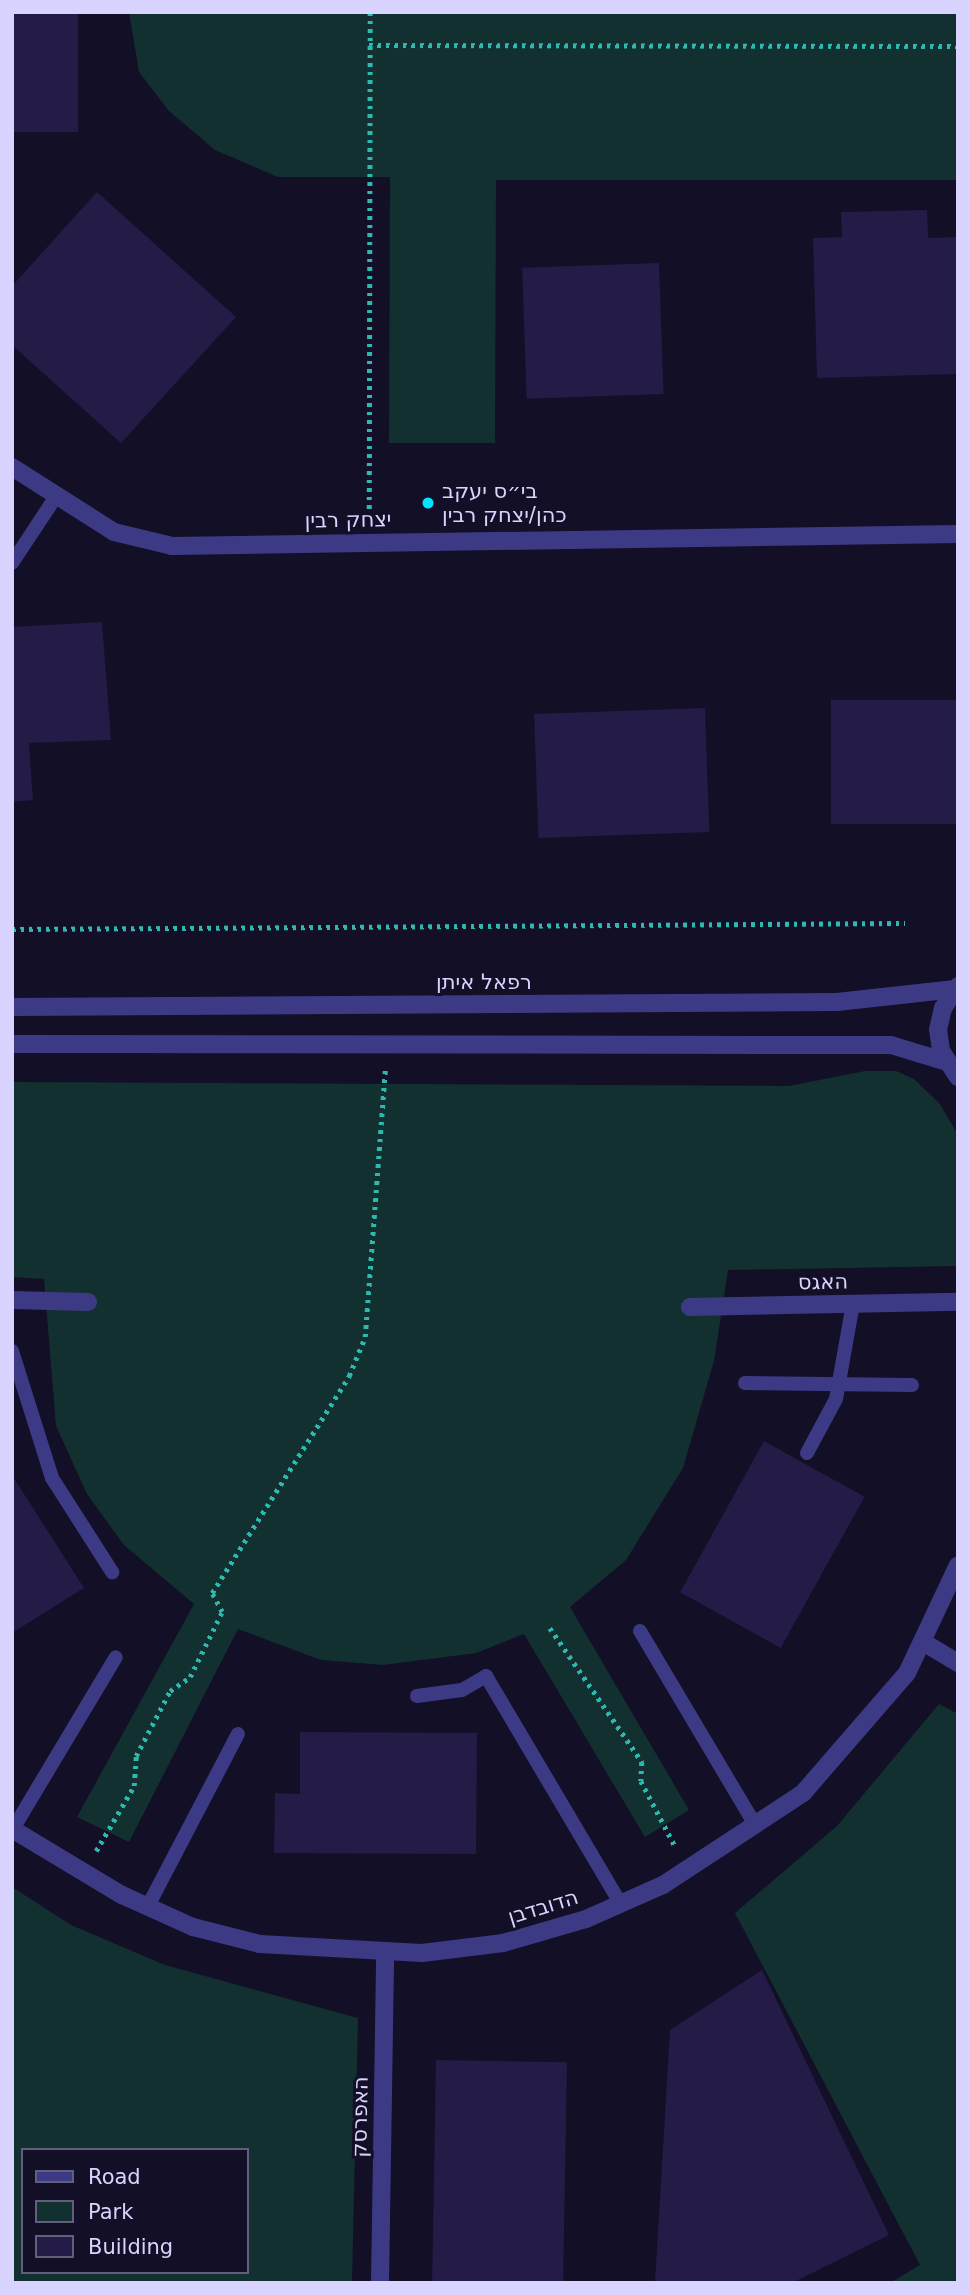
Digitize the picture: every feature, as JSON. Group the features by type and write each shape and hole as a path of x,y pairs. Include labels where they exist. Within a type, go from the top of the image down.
{"street":[{"name":"יצחק רבין","path":"12,467 55,498 114,532 172,546 958,534"},
{"name":"רפאל איתן","path":"12,1007 836,1002 956,988"},
{"path":"952,1070 938,1029 956,988"},
{"path":"12,1044 891,1045 952,1070"},
{"path":"12,1300 88,1302"},
{"name":"האגס","path":"690,1307 958,1302"},
{"name":"הדובדבן","path":"13,1829 83,1874 148,1906 194,1927 260,1944 385,1953 503,1943 620,1903 688,1870 803,1793 856,1739 923,1642 958,1565"},
{"path":"923,1642 958,1663"},
{"name":"האפרסק","path":"380,2283 385,1953"}],"lane":[{"path":"12,563 55,498"},
{"path":"807,1453 839,1385 853,1304"},
{"path":"12,1351 16,1387 52,1478 112,1572"},
{"path":"746,1383 912,1385"},
{"path":"640,1631 756,1826"},
{"path":"13,1829 116,1657"},
{"path":"417,1696 462,1689 486,1676 620,1903"},
{"path":"148,1906 238,1734"}],"path":[{"path":"369,542 370,12"},
{"path":"369,45 958,46"},
{"path":"12,929 905,923"},
{"path":"83,1874 134,1786 136,1756 170,1691 190,1677 222,1612 212,1593 349,1376 365,1336 386,1045"},
{"path":"550,1628 642,1762 641,1781 688,1870"}],"green space":[{"path":"129,12 958,12 958,180 496,180 495,443 389,443 390,177 278,177 215,150 169,111 139,72"},
{"path":"865,1071 896,1071 914,1079 940,1104 958,1135 958,1266 728,1270 714,1361 683,1468 626,1560 570,1607 689,1810 645,1837 524,1634 476,1653 383,1665 321,1660 238,1629 129,1842 77,1817 194,1604 124,1545 87,1494 56,1426 44,1279 12,1277 12,1082 789,1086"},
{"path":"939,1704 958,1714 958,2283 890,2283 920,2265 735,1913 837,1826"},
{"path":"12,1887 71,1925 165,1965 358,2018 352,2283 12,2283"}],"building":[{"path":"12,12 78,12 78,132 12,132"},
{"path":"97,192 236,317 121,443 12,345 12,286"},
{"path":"927,210 928,238 958,237 958,374 817,378 813,238 842,237 841,212"},
{"path":"659,263 664,394 527,399 522,268"},
{"path":"102,622 111,740 29,743 33,800 12,802 12,627"},
{"path":"831,700 958,700 958,824 831,824"},
{"path":"705,708 709,832 538,838 534,714"},
{"path":"764,1441 865,1497 781,1648 680,1592"},
{"path":"12,1475 84,1588 12,1633"},
{"path":"300,1732 477,1733 476,1854 274,1853 275,1793 300,1794"},
{"path":"762,1970 889,2235 792,2283 655,2283 670,2030"},
{"path":"436,2060 567,2062 563,2283 432,2283"}],"place":[{"name":"בי״ס יעקב כהן/יצחק רבין","path":"428,503"}]}
